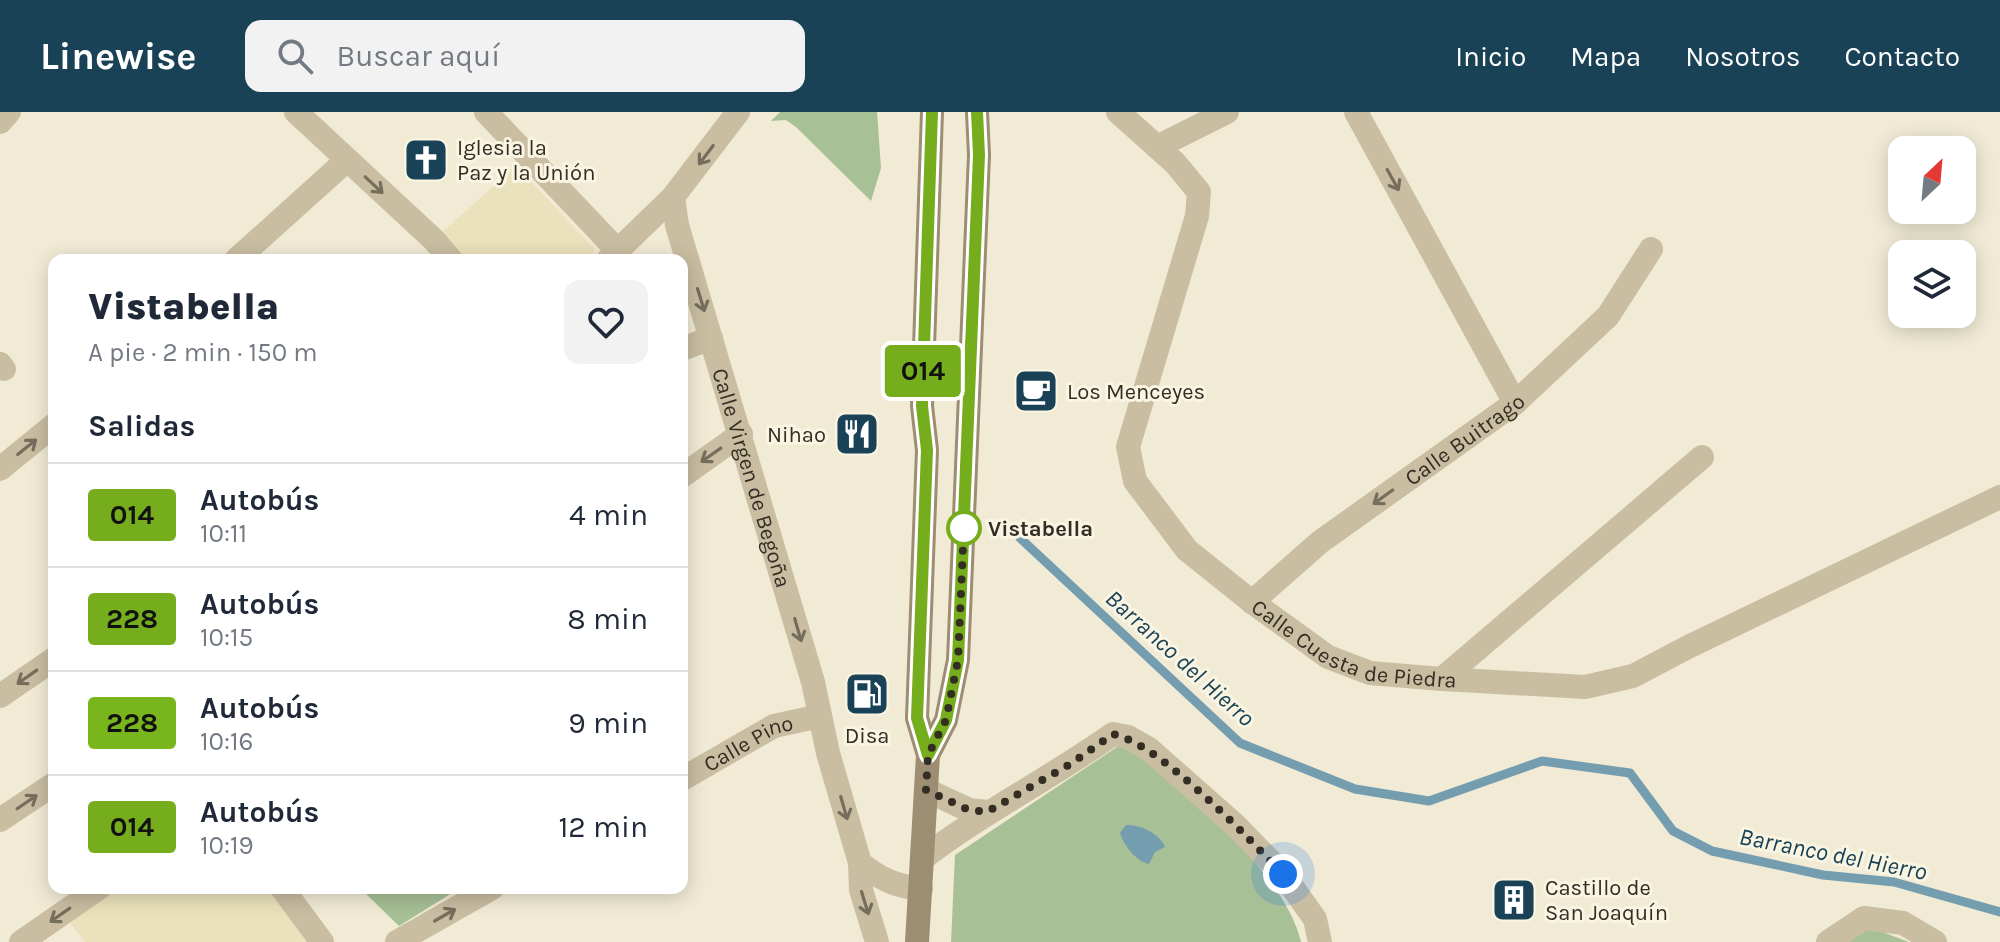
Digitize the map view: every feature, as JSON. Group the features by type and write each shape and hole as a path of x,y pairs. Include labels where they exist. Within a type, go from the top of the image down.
{"main road":[{"path":"917,942 928,755 917,718 927,450 922,406 932,112"},
{"path":"928,755 946,720 958,660 979,155 977,112"}],"street":[{"path":"0,122 9,112"},
{"path":"296,112 446,254"},
{"path":"486,112 611,254"},
{"path":"615,254 673,197 738,112"},
{"name":"Calle Cuesta de Piedra","path":"1118,112 1175,163 1199,192 1197,216 1128,447 1135,481 1187,550 1328,657 1370,673 1442,679 1585,687 1633,676 2000,497"},
{"path":"1157,147 1227,112"},
{"path":"1356,112 1515,403"},
{"path":"243,254 347,160"},
{"name":"Calle Virgen de Begoña","path":"673,197 686,254"},
{"name":"Calle Buitrago","path":"1252,602 1320,542 1515,403 1608,316 1651,249"},
{"name":"Calle Virgen de Begoña","path":"688,262 813,682 828,753 860,863 861,890 877,942"},
{"path":"688,347 711,338"},
{"path":"0,469 48,431"},
{"path":"688,472 741,434"},
{"path":"1442,679 1702,457"},
{"path":"0,696 48,663"},
{"name":"Calle Pino","path":"688,776 774,726 820,716"},
{"path":"922,859 987,812 1072,763 1113,734 1128,737 1149,749 1234,824 1283,874 1315,919 1320,942"},
{"path":"0,820 48,788"},
{"path":"926,790 969,810 987,812"},
{"path":"860,863 897,886 921,889"},
{"path":"21,942 90,894"},
{"path":"286,894 322,942"},
{"path":"408,940 482,894"},
{"path":"1828,942 1864,918 1903,923 1935,942"}],"green space":[{"path":"780,112 877,112 881,168 871,201 796,127 786,120 771,121"},
{"path":"1126,741 1201,807 1253,860 1291,914 1301,942 951,942 955,855"},
{"path":"366,894 450,894 399,926"},
{"path":"1859,930 1877,930 1909,942 1841,942"}],"shaded area":[{"path":"516,166 595,249 592,254 460,254 441,233"},
{"path":"90,894 286,894 322,942 85,942 62,913"}],"water":[{"path":"1126,825 1149,831 1165,847 1155,852 1149,864 1135,856 1124,843 1120,833"}],"waterway":[{"name":"Barranco del Hierro","path":"1020,538 1240,743 1355,789 1429,801 1542,761 1630,773 1673,831 1712,851 1823,875 1894,882 2000,912"}],"bus line":[{"name":"014","path":"932,112 922,406 927,450 917,718 928,755 946,720 958,660 979,155 977,112"}],"place":[{"name":"Iglesia la Paz y la Unión","path":"426,160"},
{"name":"Los Menceyes","path":"1036,391"},
{"name":"Nihao","path":"857,434"},
{"name":"Vistabella","path":"964,528"},
{"name":"Disa","path":"867,694"},
{"name":"Castillo de San Joaquín","path":"1514,900"}],"route":[{"path":"964,528 964,525 958,660 946,720 928,755 926,790 954,805 987,812 1072,763 1113,734 1128,737 1149,749 1213,805 1283,874"}]}
